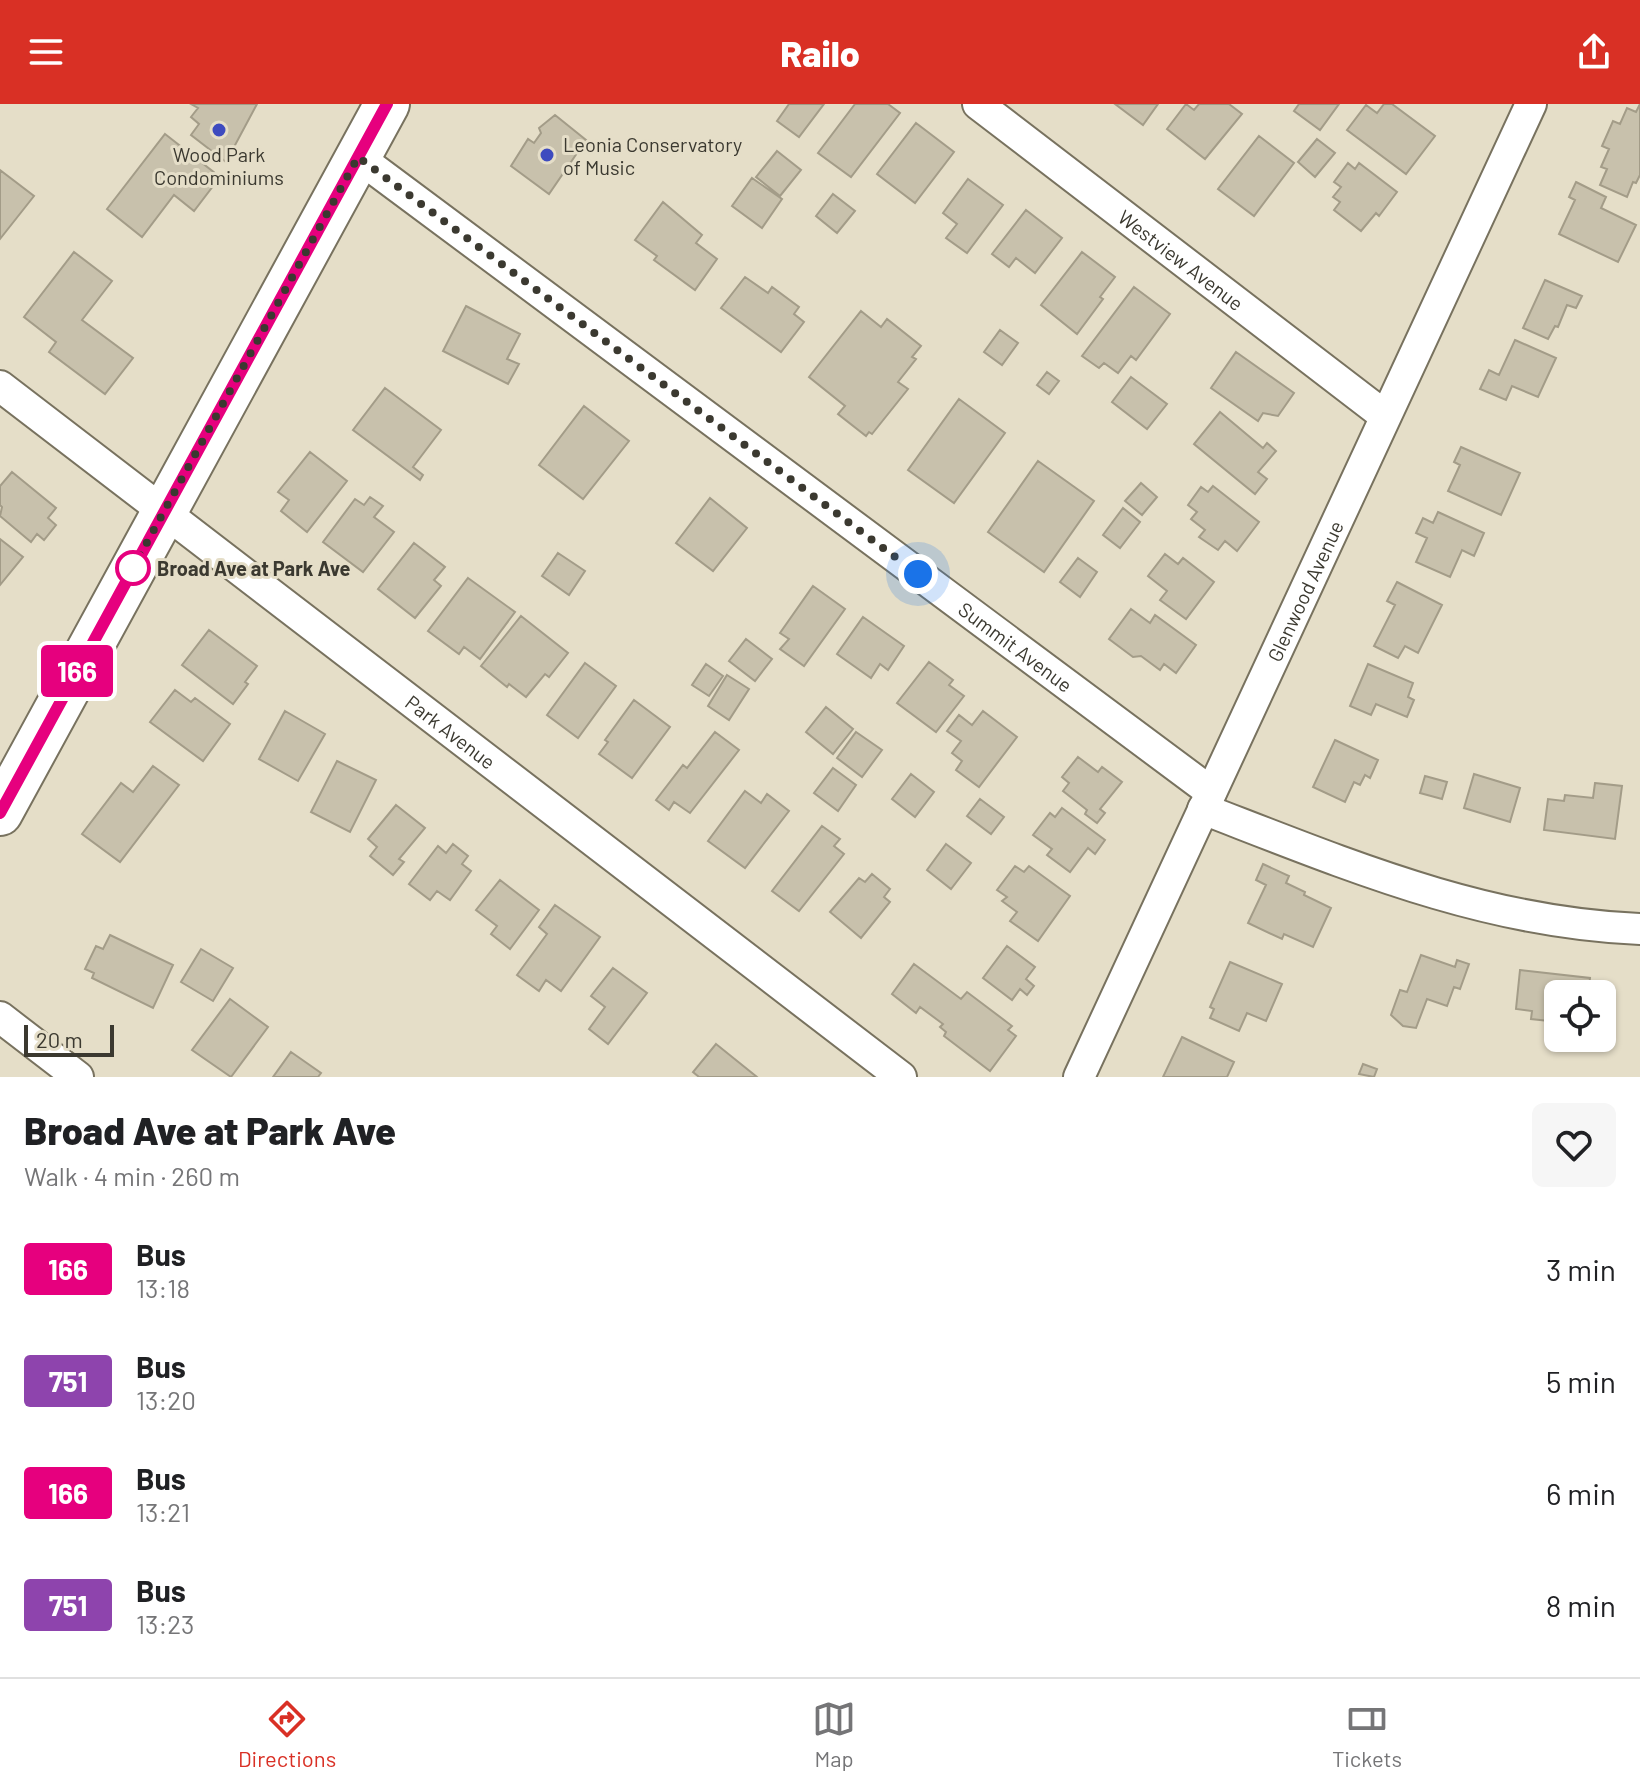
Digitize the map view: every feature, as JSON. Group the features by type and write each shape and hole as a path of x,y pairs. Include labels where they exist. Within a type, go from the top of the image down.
{"main road":[{"path":"0,813 387,104"}],"street":[{"name":"Westview Avenue","path":"978,104 1385,416"},
{"name":"Glenwood Avenue","path":"1079,1077 1531,104"},
{"name":"Summit Avenue","path":"358,157 1207,801 1392,881 1456,900 1538,918 1640,929"},
{"name":"Park Avenue","path":"0,386 901,1077"},
{"path":"0,1017 78,1077"}],"building":[{"name":"Wood Park Condominiums","path":"191,104 257,104 226,162 191,135 199,124 191,117 198,108"},
{"path":"789,104 824,104 799,137 777,121"},
{"path":"855,104 888,104 900,113 851,177 818,153"},
{"path":"1115,104 1158,104 1143,125"},
{"path":"1186,104 1194,110 1199,104 1229,104 1242,114 1205,159 1167,129"},
{"path":"1299,104 1339,104 1320,130 1294,111"},
{"path":"1384,104 1392,104 1435,136 1406,174 1347,130 1366,105 1377,113"},
{"path":"1640,104 1640,175 1636,183 1633,182 1627,197 1600,185 1607,169 1601,167 1609,149 1602,146 1613,121 1620,124 1627,108 1636,112"},
{"name":"Leonia Conservatory of Music","path":"555,115 586,140 549,194 511,166 528,139 534,143 541,133 539,128"},
{"path":"916,123 954,152 915,203 877,174"},
{"path":"165,134 220,177 194,211 174,195 142,237 107,209"},
{"path":"1259,136 1294,163 1254,216 1218,189"},
{"path":"1317,139 1335,153 1315,177 1298,162"},
{"path":"777,151 801,170 780,196 756,177"},
{"path":"1348,163 1355,169 1359,163 1397,192 1379,216 1376,213 1361,231 1334,210 1340,202 1333,197 1341,187 1334,182"},
{"path":"0,170 34,196 0,239"},
{"path":"752,178 782,199 762,228 732,206"},
{"path":"968,179 1003,205 967,253 946,238 957,224 943,213"},
{"path":"1576,182 1606,197 1601,208 1636,225 1618,262 1559,234 1575,200 1569,197"},
{"path":"833,194 855,211 837,233 816,216"},
{"path":"663,202 702,235 696,243 717,259 695,290 654,260 657,256 635,240"},
{"path":"1026,210 1062,238 1035,273 1016,258 1009,267 992,254"},
{"path":"74,252 112,281 82,320 133,358 105,394 49,352 56,342 24,317"},
{"path":"1082,252 1115,277 1077,334 1041,305"},
{"path":"745,277 768,293 772,287 799,307 794,314 804,322 781,352 721,308"},
{"path":"1545,280 1582,296 1576,308 1567,305 1558,327 1555,326 1548,339 1523,328"},
{"path":"1134,287 1170,314 1136,360 1131,356 1118,373 1104,363 1099,368 1082,356"},
{"path":"466,306 520,334 507,359 519,364 508,384 443,351"},
{"path":"861,311 881,327 887,319 921,346 912,357 916,359 898,382 908,389 872,434 869,432 866,436 838,414 845,406 809,377"},
{"path":"1000,330 1018,343 1002,365 984,352"},
{"path":"1515,340 1556,358 1538,397 1512,386 1506,400 1480,389 1489,370 1499,375"},
{"path":"1236,352 1294,393 1278,416 1263,413 1258,421 1211,388"},
{"path":"1047,372 1059,381 1049,394 1037,385"},
{"path":"1131,377 1167,404 1147,429 1112,402"},
{"path":"385,388 441,430 413,467 423,475 420,480 353,430"},
{"path":"959,399 1005,433 954,503 908,470"},
{"path":"584,406 629,441 583,499 539,465"},
{"path":"1220,412 1263,448 1267,443 1276,451 1258,472 1267,479 1255,494 1194,444"},
{"path":"1461,447 1520,473 1501,515 1448,491 1460,465 1454,462"},
{"path":"310,452 347,481 307,532 281,511 289,500 278,492"},
{"path":"1038,461 1094,501 1044,572 988,532"},
{"path":"12,472 56,508 48,518 56,525 44,540 37,534 31,542 0,516 0,486"},
{"path":"1141,483 1157,497 1142,515 1125,501"},
{"path":"1213,486 1259,522 1237,551 1225,541 1218,550 1199,537 1205,530 1191,519 1197,512 1188,505 1201,487 1208,492"},
{"path":"370,497 383,506 374,517 394,532 363,572 323,542 355,499 364,505"},
{"path":"710,498 747,528 713,571 676,543"},
{"path":"1123,508 1140,522 1120,548 1103,535"},
{"path":"1438,512 1484,533 1474,556 1462,550 1450,577 1416,562 1427,538 1416,533 1423,518 1433,523"},
{"path":"0,539 23,557 0,585"},
{"path":"414,543 445,567 434,580 441,586 415,618 378,589"},
{"path":"558,553 585,571 569,595 542,576"},
{"path":"1165,554 1178,564 1183,558 1214,582 1186,619 1160,600 1167,591 1148,576"},
{"path":"1078,558 1097,572 1080,597 1060,582"},
{"path":"468,578 515,612 480,659 464,647 459,654 428,631"},
{"path":"1397,582 1442,605 1418,653 1405,646 1398,658 1374,646 1395,605 1387,601"},
{"path":"813,586 845,609 804,666 780,649 789,639 780,633"},
{"path":"1131,609 1150,623 1155,615 1196,645 1176,673 1164,664 1160,670 1141,656 1133,657 1109,639"},
{"path":"521,616 568,653 549,677 545,674 526,697 509,684 507,687 481,666"},
{"path":"863,617 904,646 888,670 880,664 871,678 837,654"},
{"path":"209,630 257,666 233,704 182,665"},
{"path":"746,639 772,659 755,681 729,661"},
{"path":"929,662 953,680 949,685 964,696 936,732 897,703"},
{"path":"585,663 616,686 578,738 547,715"},
{"path":"706,664 723,676 709,696 692,685"},
{"path":"1368,664 1413,683 1408,697 1414,700 1407,717 1376,704 1371,715 1350,706"},
{"path":"727,675 749,689 729,720 708,706"},
{"path":"175,690 191,702 195,698 230,724 203,761 150,722"},
{"path":"634,700 670,727 632,778 599,754 608,742 605,740"},
{"path":"826,707 853,729 833,754 806,732"},
{"path":"285,711 325,734 298,781 259,759"},
{"path":"983,711 1017,737 979,787 956,770 962,761 952,753 961,741 947,731 959,715 972,725"},
{"path":"715,732 739,750 690,813 674,802 669,810 656,800 683,765 687,768"},
{"path":"856,732 882,750 862,777 837,758"},
{"path":"1335,740 1378,760 1370,778 1365,775 1360,785 1354,782 1345,802 1313,787"},
{"path":"1078,757 1098,772 1102,767 1122,782 1100,809 1105,813 1097,823 1085,814 1087,810 1063,791 1069,783 1062,777"},
{"path":"337,761 376,780 350,832 311,812"},
{"path":"153,766 179,785 120,862 82,834 121,783 133,792"},
{"path":"833,768 856,785 838,811 814,793"},
{"path":"911,774 934,792 915,817 892,799"},
{"path":"1474,774 1520,788 1510,822 1464,808"},
{"path":"1425,776 1447,782 1442,799 1420,793"},
{"path":"1595,783 1622,786 1615,839 1544,830 1548,799 1564,801 1565,795 1593,798"},
{"path":"745,791 761,803 767,794 789,811 745,868 708,841"},
{"path":"980,799 1004,817 991,834 967,816"},
{"path":"396,805 425,828 399,859 404,862 393,875 370,856 377,847 368,839"},
{"path":"1062,808 1105,840 1095,854 1088,848 1070,872 1047,855 1052,849 1033,835 1050,813 1055,817"},
{"path":"822,826 840,839 834,846 844,854 799,911 772,891"},
{"path":"453,844 468,856 462,864 471,871 450,900 437,891 430,900 409,884 438,846 446,853"},
{"path":"946,844 971,863 951,889 927,870"},
{"path":"1263,864 1289,876 1286,883 1331,908 1313,947 1284,934 1282,939 1248,923 1266,885 1256,880"},
{"path":"1015,866 1024,872 1029,866 1070,896 1038,941 1010,921 1017,912 1002,901 1007,897 997,890"},
{"path":"872,874 890,889 884,897 890,902 861,938 830,912 859,878 865,882"},
{"path":"500,880 539,910 510,949 491,934 497,926 476,910"},
{"path":"555,905 600,937 561,991 546,980 539,991 517,975 547,934 539,927"},
{"path":"110,935 173,965 153,1008 92,978 94,973 85,969 96,946 103,949"},
{"path":"1007,946 1035,967 1026,979 1034,986 1027,995 1020,989 1012,1000 983,978"},
{"path":"201,949 233,968 213,1001 181,982"},
{"path":"1421,955 1455,967 1457,960 1469,964 1460,989 1454,987 1447,1006 1427,999 1416,1028 1403,1026 1391,1015 1400,990 1407,992"},
{"path":"1230,962 1282,984 1266,1021 1247,1013 1239,1031 1210,1018 1214,1009 1210,1007"},
{"path":"914,964 961,999 967,992 1012,1026 1008,1030 1016,1036 990,1071 944,1036 946,1032 940,1027 943,1024 920,1007 916,1013 892,994"},
{"path":"613,968 647,993 608,1044 589,1029 605,1007 591,996"},
{"path":"1520,970 1590,978 1544,980 1544,1020 1531,1019 1532,1011 1516,1009"},
{"path":"230,999 268,1027 231,1077 192,1050"},
{"path":"1182,1037 1234,1062 1227,1077 1163,1077"},
{"path":"716,1044 757,1077 699,1077 693,1072"},
{"path":"291,1052 321,1073 318,1077 273,1077"},
{"path":"1363,1064 1377,1069 1374,1077 1359,1074"}],"bus line":[{"name":"166","path":"0,813 387,104"}],"place":[{"name":"Wood Park Condominiums","path":"219,130"},
{"name":"Leonia Conservatory of Music","path":"547,155"},
{"name":"Broad Ave at Park Ave","path":"133,568"}],"route":[{"path":"133,568 358,157 918,574"}]}
